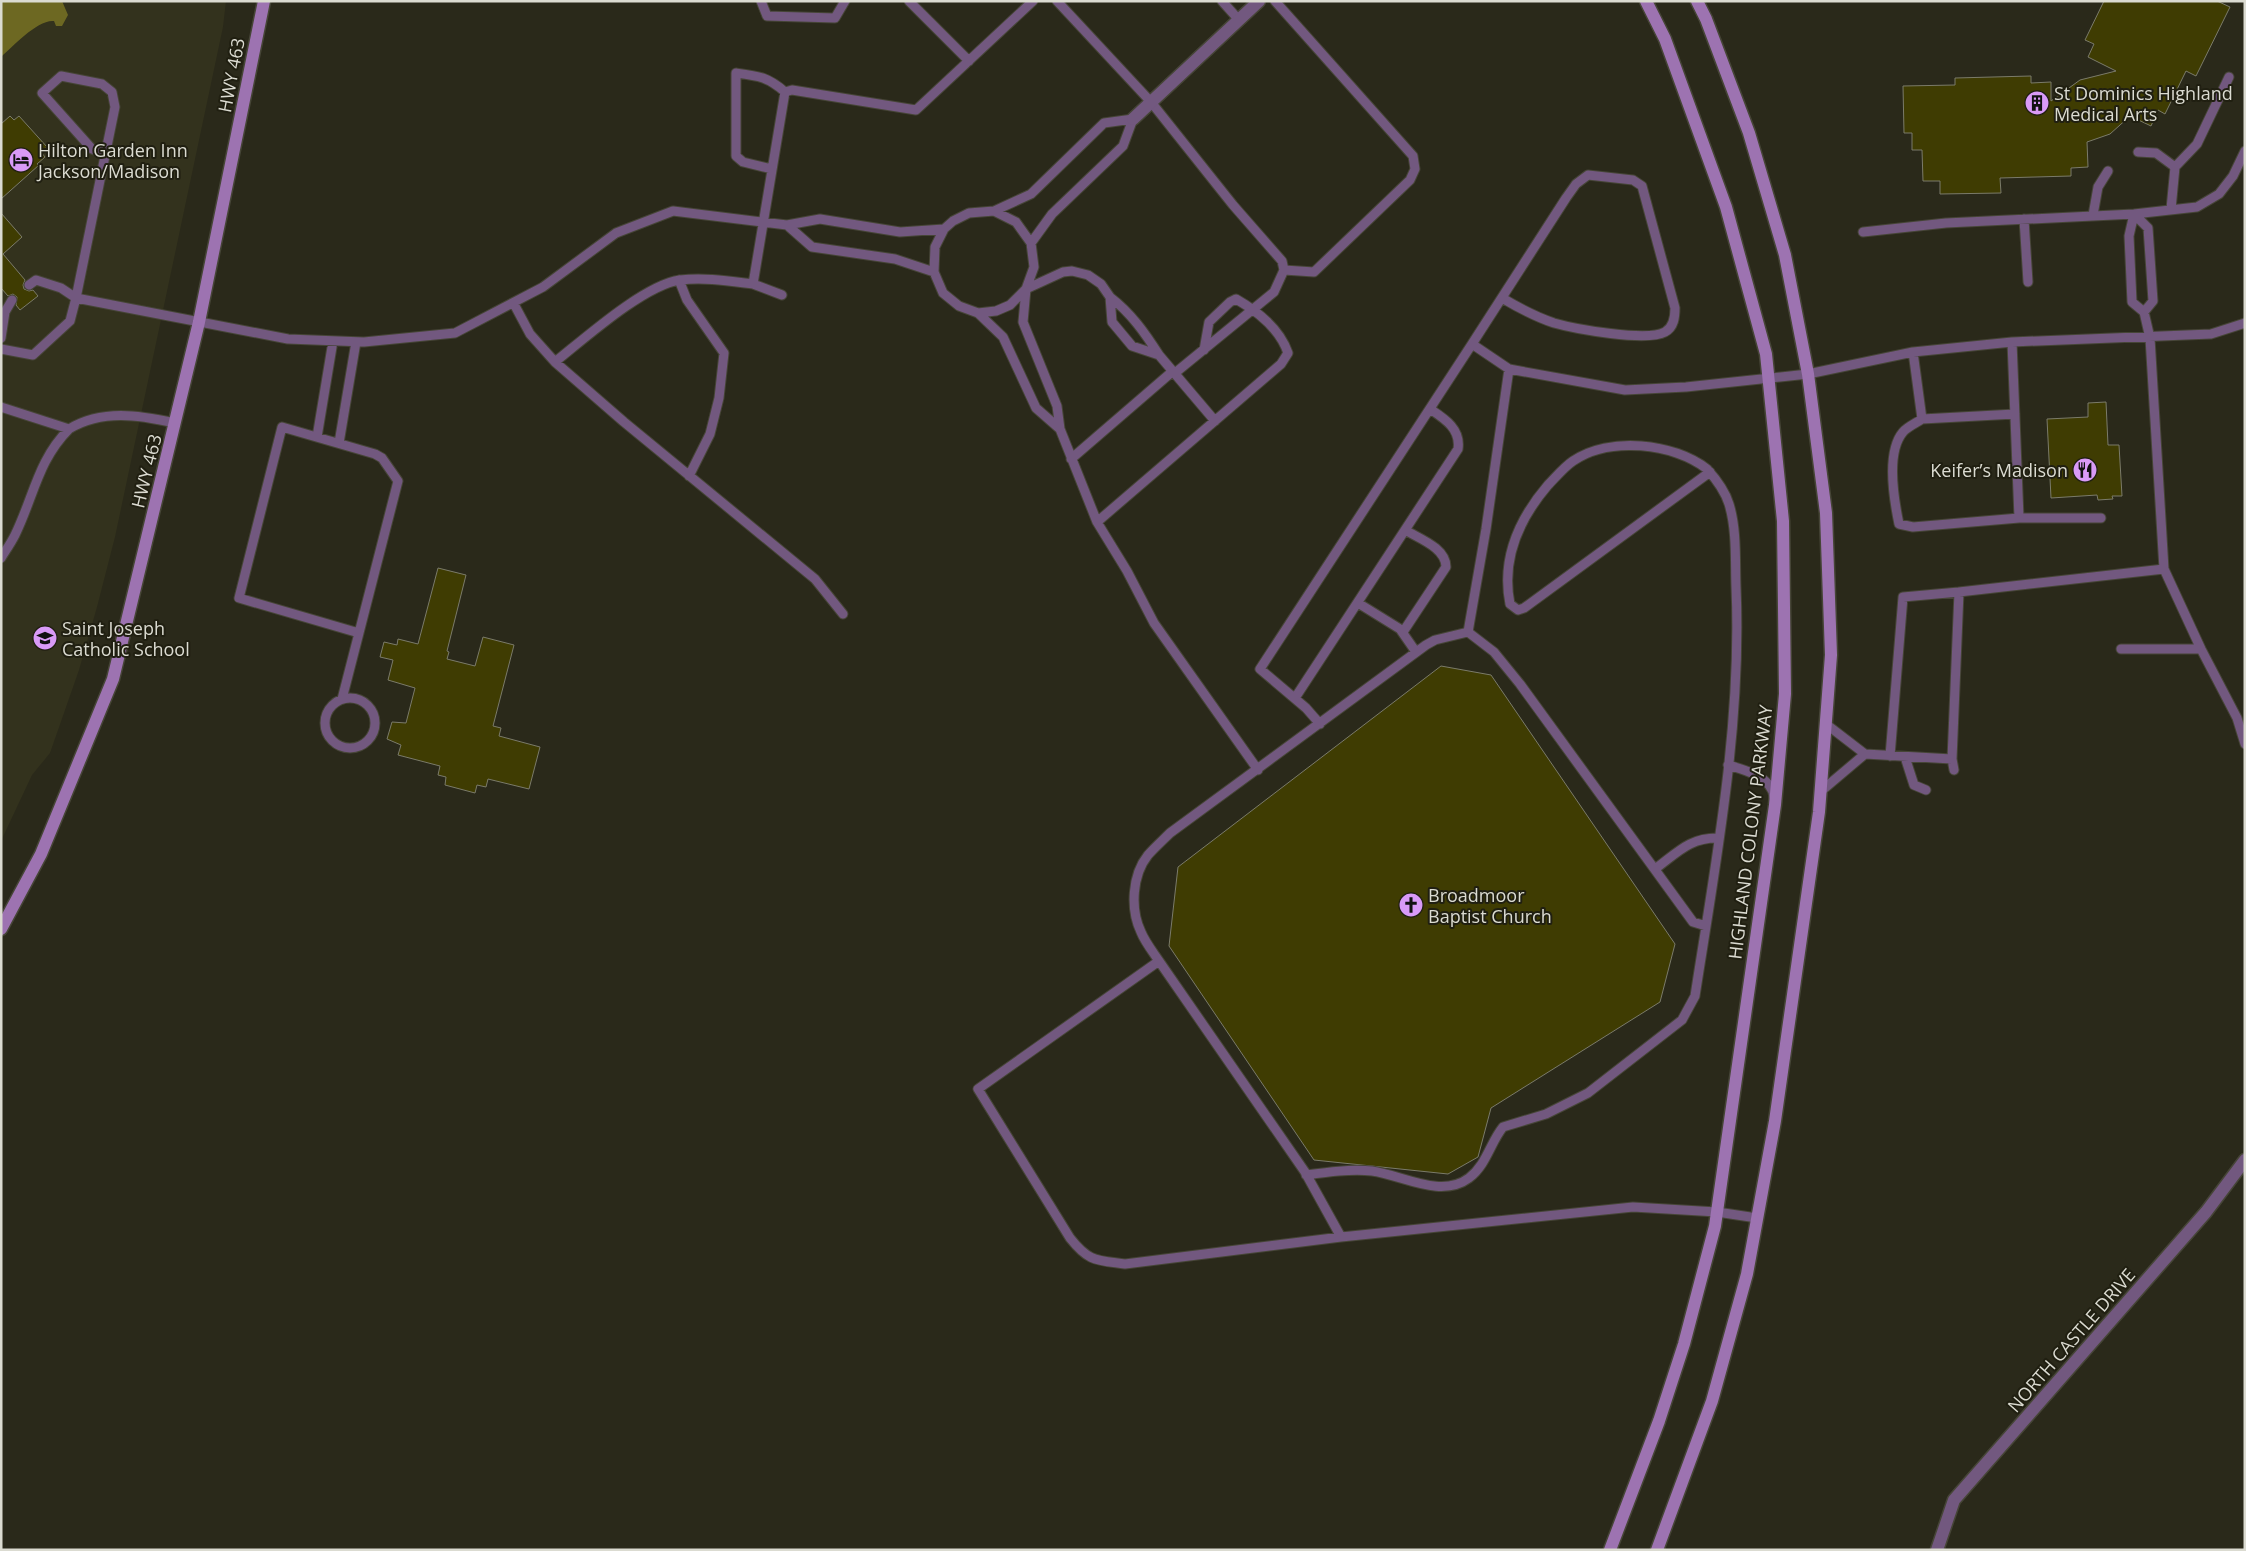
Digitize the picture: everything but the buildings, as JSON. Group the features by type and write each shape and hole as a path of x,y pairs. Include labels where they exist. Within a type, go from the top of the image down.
{"street":[{"name":"HWY 463","path":"1,929 40,854 113,679 199,322 264,1"},
{"path":"1133,119 1259,1"},
{"name":"HIGHLAND COLONY PARKWAY","path":"1610,1550 1659,1422 1684,1344 1715,1226 1775,803 1784,694 1783,530 1770,378 1766,354 1726,207 1665,39 1646,1"},
{"path":"1657,1550 1712,1401 1747,1274 1776,1121 1820,792 1831,655 1826,514 1808,374 1785,254 1749,133 1706,19 1697,1"},
{"name":"NORTH CASTLE DRIVE","path":"1937,1550 1954,1500 2206,1212 2245,1160"}],"lane":[{"path":"761,1 767,16 835,18 845,1"},
{"path":"909,1 969,61"},
{"path":"786,92 792,90 916,110 1033,1"},
{"path":"1057,1 1151,102 1233,204 1282,261 1284,270 1274,292 1204,350 1174,372 1071,459"},
{"path":"1222,1 1239,20"},
{"path":"1275,1 1413,156 1415,169 1410,180 1314,272 1284,270"},
{"path":"772,169 743,162 736,156 736,73 760,76 773,81 786,92"},
{"path":"1,350 33,354 70,321 76,298 116,107 112,92 102,84 61,76 42,93 92,149 106,154"},
{"path":"2171,209 2175,167 2197,144 2229,76"},
{"path":"753,284 786,92"},
{"path":"1031,243 1052,214 1123,146 1133,119 1104,123 1031,194 994,211 969,212 953,221 944,229 934,247 934,272 943,293 959,306 978,312 996,311 1010,305 1026,289 1063,272 1072,271 1088,275 1101,284 1110,297 1124,308 1146,333 1159,355 1215,421"},
{"path":"1863,232 1946,223 2134,214 2197,206 2219,194 2232,176 2245,151"},
{"path":"2138,152 2156,153 2175,167"},
{"path":"2093,215 2098,187 2108,171"},
{"path":"1320,724 1295,698 1260,669 1566,198 1582,177 1588,175 1633,180 1642,186 1675,308 1672,325 1666,331 1648,335 1575,328 1535,315 1502,298"},
{"path":"29,285 36,280 61,288 76,298 288,339 356,342 454,334 543,287 616,233 673,211 788,225 820,219 900,232 944,229"},
{"path":"994,211 1016,222 1031,243 1034,267 1026,289 1023,322 1057,406 1060,429 1097,522 1127,571 1154,623 1258,770"},
{"path":"2134,214 2129,236 2132,302 2144,312 2150,338 2164,569 2201,649 2237,718 2245,744"},
{"path":"2134,214 2148,228 2153,301 2144,312"},
{"path":"2024,219 2028,282"},
{"path":"788,225 812,246 895,259 934,272"},
{"path":"555,362 606,322 654,288 679,280 707,279 753,284 782,295"},
{"path":"679,280 687,300 724,353 719,398 710,434 689,476"},
{"path":"1110,297 1112,322 1132,346 1159,355"},
{"path":"1097,522 1281,364 1288,353 1284,340 1254,309 1236,299 1208,322 1204,350"},
{"path":"1,338 5,312 12,300"},
{"path":"514,304 530,334 555,362 689,476 816,578 843,614"},
{"path":"978,312 1003,337 1036,408 1060,429"},
{"path":"1472,344 1509,368 1625,390 1686,387 1808,374 1913,352 2012,342 2150,338 2211,334 2245,322"},
{"path":"317,437 333,341"},
{"path":"339,443 356,342"},
{"path":"2012,342 2019,518"},
{"path":"1913,352 1922,419"},
{"path":"1468,632 1486,529 1509,368"},
{"path":"1,407 69,428"},
{"path":"1295,698 1458,449 1459,442 1454,428 1430,409"},
{"path":"2015,414 1922,419 1903,432 1895,446 1894,474 1899,524 1913,527 2019,518 2101,518"},
{"path":"1,558 15,535 44,461 55,443 69,428 100,416 139,415 175,423"},
{"path":"342,699 354,698 363,701 370,707 374,716 375,725 372,734 360,746 351,748 336,744 326,732 326,717 330,708 342,699 359,633 398,481 382,458 374,454 282,426 239,598 359,633"},
{"path":"1306,1175 1336,1171 1363,1171 1439,1186 1460,1183 1469,1178 1484,1163 1503,1127 1546,1114 1579,1098 1682,1020 1695,996 1728,765 1736,675 1738,621 1733,524 1729,503 1710,472 1698,462 1684,455 1652,447 1630,446 1603,449 1573,460 1534,502 1514,539 1507,578 1510,604 1518,610 1524,608 1710,472"},
{"path":"1403,632 1446,567 1446,560 1438,550 1406,530"},
{"path":"1890,756 1903,597 2164,569"},
{"path":"1954,770 1952,759 1959,592"},
{"path":"1358,603 1403,632 1416,652"},
{"path":"1340,1237 1306,1175 1141,934 1134,910 1136,887 1147,856 1170,833 1416,652 1435,640 1468,632"},
{"path":"1468,632 1494,652 1520,684 1693,922 1706,926"},
{"path":"2121,649 2201,649"},
{"path":"1826,724 1865,754 1952,759"},
{"path":"1820,792 1865,754"},
{"path":"1905,757 1914,785 1926,790"},
{"path":"1728,765 1751,773 1763,780 1773,790 1775,803"},
{"path":"1655,869 1694,841 1704,838 1719,838"},
{"path":"1159,961 978,1089 1070,1238 1082,1254 1096,1260 1125,1264 1340,1237 1633,1207 1717,1212 1757,1218"}],"shaded area":[{"path":"1,1 226,1 223,27 115,537 97,607 79,670 50,753 32,775 1,841"},
{"path":"1,1 62,1 68,15 62,26 56,26 54,21 41,24 33,29 1,57"}],"place":[{"name":"St Dominics Highland Medical Arts","path":"2037,103"},
{"name":"Hilton Garden Inn Jackson/Madison","path":"21,160"},
{"name":"Keifer’s Madison","path":"2085,470"},
{"name":"Saint Joseph Catholic School","path":"45,638"},
{"name":"Broadmoor Baptist Church","path":"1411,905"}]}
